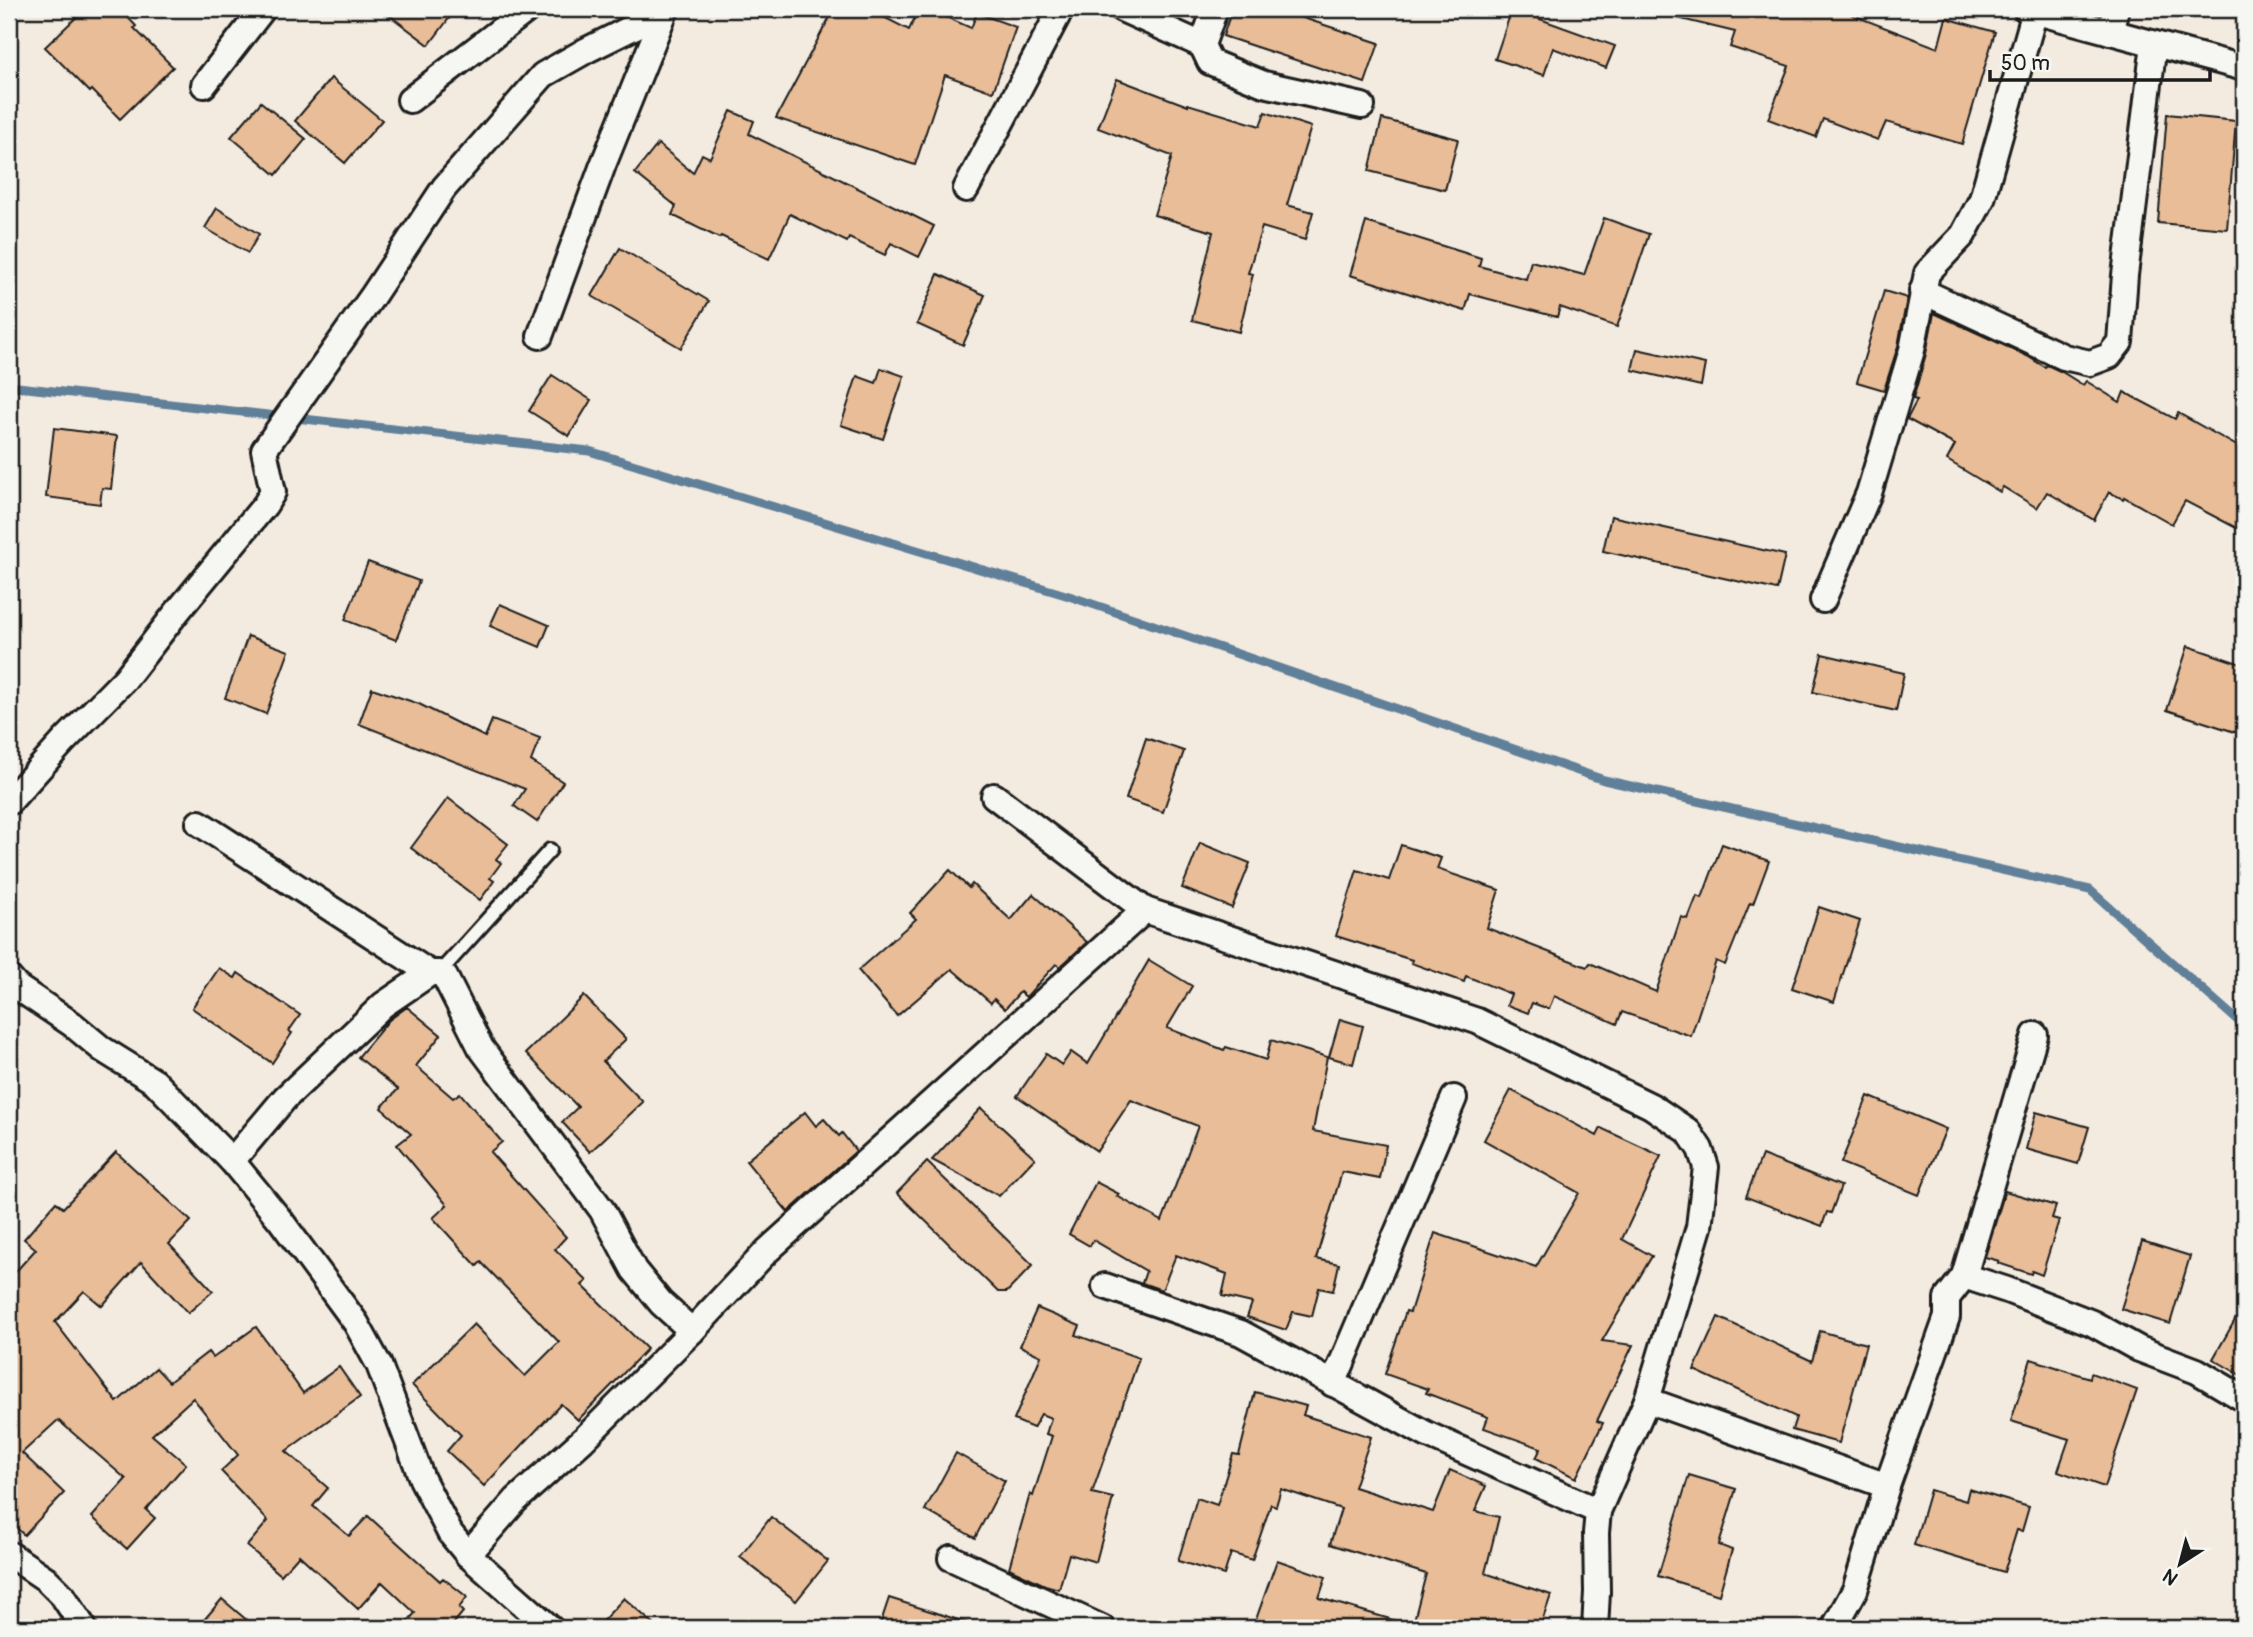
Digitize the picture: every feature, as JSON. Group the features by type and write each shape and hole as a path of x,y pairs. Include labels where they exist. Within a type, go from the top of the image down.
{"street":[{"path":"204,85 263,9"},
{"path":"410,100 528,9"},
{"path":"966,189 1061,9"},
{"path":"1122,9 1202,46 1210,62 1264,84 1362,106"},
{"path":"1202,46 1215,9"},
{"path":"540,336 664,10"},
{"path":"9,803 55,750 125,679 265,505 273,492 264,450 372,297 444,188 543,75 664,10"},
{"path":"1822,600 1869,494 1912,350 1927,273 1963,234 1982,199 2030,10 2113,20 2154,44 2244,68"},
{"path":"1922,291 2064,356 2090,363 2109,356 2120,342 2125,275 2154,44"},
{"path":"994,796 1145,910 1477,1021 1651,1105 1688,1131 1700,1149 1706,1167 1699,1227 1647,1400 1598,1511 1595,1533 1595,1628"},
{"path":"199,823 445,977 481,1048 602,1210 634,1270 661,1303 692,1331"},
{"path":"468,1555 516,1500 583,1440 767,1251 1145,910"},
{"path":"232,1161 285,1098 383,1005 435,973"},
{"path":"9,978 17,987 72,1024 102,1049 155,1082 232,1161 281,1221 356,1323 379,1365 422,1479 450,1533 468,1555 550,1628"},
{"path":"1834,1628 1855,1590 1887,1486 1947,1317 1947,1298 1964,1276 2035,1035"},
{"path":"1333,1384 1454,1098"},
{"path":"1964,1276 2092,1323 2139,1349 2197,1371 2244,1399"},
{"path":"1105,1286 1241,1333 1426,1434 1598,1511"},
{"path":"1647,1400 1887,1486"},
{"path":"9,1554 46,1579 62,1596 84,1628"},
{"path":"951,1558 1102,1628"}],"lane":[{"path":"435,973 550,850"}],"building":[{"path":"85,9 120,9 136,26 134,28 173,67 120,119 45,47"},
{"path":"381,9 456,9 429,45"},
{"path":"834,9 868,9 909,30 919,9 928,9 971,28 977,13 1016,27 993,92 945,75 915,165 776,118"},
{"path":"1232,9 1276,9 1379,43 1365,83 1223,36"},
{"path":"1512,9 1615,46 1606,68 1553,48 1544,75 1495,59"},
{"path":"1678,9 1854,9 1852,15 1938,48 1946,18 1995,32 1962,144 1886,122 1878,140 1823,119 1816,137 1768,119 1789,66 1730,47 1735,32 1677,18"},
{"path":"331,78 382,120 345,163 295,121"},
{"path":"1117,79 1188,106 1260,126 1265,112 1311,127 1287,205 1313,212 1305,240 1262,227 1248,273 1253,274 1239,332 1192,320 1213,232 1154,215 1172,156 1098,128"},
{"path":"261,102 306,139 276,175 231,137"},
{"path":"731,111 754,121 749,134 934,226 919,257 891,243 885,255 849,238 847,242 790,214 769,259 672,215 676,206 635,173 658,144 693,173 702,154 710,158"},
{"path":"2167,114 2236,121 2227,229 2158,223"},
{"path":"1382,119 1458,139 1445,190 1369,171"},
{"path":"217,208 259,234 248,253 205,228"},
{"path":"1604,218 1649,234 1617,327 1560,307 1557,317 1470,294 1465,311 1350,275 1366,222 1481,258 1479,266 1526,279 1531,261 1584,275"},
{"path":"620,248 709,301 681,348 592,296"},
{"path":"938,274 985,295 963,345 917,324"},
{"path":"1884,291 1907,298 1898,346 1884,390 1857,382"},
{"path":"1934,313 2045,367 2047,365 2062,372 2083,385 2086,381 2120,402 2124,392 2175,419 2178,413 2244,450 2244,532 2185,501 2172,524 2124,497 2123,499 2109,492 2094,520 2047,492 2037,508 2003,487 2000,492 1947,460 1955,445 1907,419 1917,400 1913,399"},
{"path":"1637,349 1705,364 1701,386 1632,370"},
{"path":"881,368 904,376 883,439 841,425 857,376 876,383"},
{"path":"552,375 591,400 569,436 529,411"},
{"path":"54,428 117,436 111,489 102,488 100,504 46,497"},
{"path":"1611,516 1785,555 1777,590 1603,551"},
{"path":"368,562 419,581 396,640 345,620"},
{"path":"500,604 549,625 540,647 490,626"},
{"path":"248,636 289,651 266,714 225,698"},
{"path":"2188,646 2244,665 2244,735 2167,710"},
{"path":"1822,654 1904,673 1896,711 1813,692"},
{"path":"372,688 419,704 485,737 492,720 540,738 531,761 563,782 537,822 514,806 525,789 359,724"},
{"path":"1146,738 1184,751 1163,812 1126,799"},
{"path":"448,798 508,844 496,859 501,863 490,878 494,881 480,900 411,848"},
{"path":"1200,843 1250,863 1232,908 1182,888"},
{"path":"1722,844 1769,861 1725,965 1716,961 1691,1036 1622,1012 1617,1024 1554,996 1549,1009 1532,1003 1528,1013 1507,1005 1511,994 1466,976 1464,982 1411,963 1412,960 1336,936 1357,870 1389,880 1401,845 1441,858 1437,869 1499,890 1487,928 1587,967 1590,963 1656,992 1681,917 1688,919 1697,896 1702,898"},
{"path":"950,870 969,888 972,884 1011,920 1033,894 1087,942 1060,967 1056,964 1026,997 1020,992 1005,1009 994,999 991,1003 952,969 897,1016 858,970 916,919 910,913"},
{"path":"1819,907 1860,921 1834,1002 1792,988"},
{"path":"1149,960 1192,986 1167,1028 1224,1050 1226,1047 1266,1060 1271,1040 1327,1057 1313,1131 1386,1145 1380,1179 1342,1172 1316,1259 1339,1264 1333,1291 1319,1288 1312,1316 1293,1312 1286,1330 1247,1317 1252,1303 1222,1296 1227,1274 1176,1255 1162,1290 1142,1283 1146,1271 1093,1240 1090,1246 1069,1234 1096,1182 1162,1221 1198,1126 1131,1100 1097,1151 1017,1096 1046,1054 1062,1065 1071,1052 1088,1064"},
{"path":"219,968 235,978 238,973 300,1015 289,1031 292,1033 272,1063 192,1008"},
{"path":"584,996 626,1039 603,1061 643,1102 590,1152 562,1122 578,1107 526,1053"},
{"path":"407,1007 441,1035 416,1066 453,1098 460,1093 502,1142 490,1152 566,1237 555,1249 587,1281 582,1285 647,1349 578,1420 561,1404 484,1486 447,1451 461,1435 412,1385 474,1324 525,1376 559,1342 481,1262 477,1266 433,1218 447,1205 397,1145 411,1134 381,1108 398,1089 358,1057 389,1020"},
{"path":"1340,1019 1363,1026 1353,1064 1329,1057"},
{"path":"1511,1090 1597,1136 1601,1128 1661,1156 1622,1239 1652,1256 1602,1341 1633,1345 1597,1421 1603,1423 1576,1478 1536,1458 1541,1448 1484,1428 1488,1417 1426,1393 1428,1389 1385,1374 1406,1311 1410,1312 1435,1233 1536,1267 1579,1193 1484,1140"},
{"path":"1868,1096 1946,1129 1919,1195 1841,1163"},
{"path":"981,1108 1035,1158 999,1196 932,1160"},
{"path":"805,1112 816,1126 824,1119 839,1136 842,1133 856,1151 788,1212 746,1161"},
{"path":"2036,1112 2089,1127 2078,1164 2026,1149"},
{"path":"116,1152 191,1221 169,1244 213,1291 188,1313 141,1262 102,1306 84,1291 55,1322 117,1402 156,1368 169,1382 208,1352 213,1358 256,1327 303,1393 339,1367 360,1397 286,1451 328,1488 313,1506 349,1536 368,1516 440,1581 443,1578 467,1597 459,1608 463,1612 450,1628 402,1628 415,1613 382,1582 358,1609 299,1555 281,1575 247,1546 268,1521 221,1471 238,1455 193,1398 152,1435 186,1464 146,1510 155,1518 127,1549 92,1517 126,1479 58,1420 22,1453 64,1493 24,1535 9,1521 9,1279 36,1249 24,1239 56,1202 63,1208"},
{"path":"1762,1155 1841,1186 1831,1213 1827,1212 1822,1226 1746,1197"},
{"path":"927,1162 1033,1265 1007,1292 998,1292 897,1193"},
{"path":"2005,1191 2056,1206 2052,1218 2059,1220 2042,1275 2032,1271 2031,1274 1985,1257"},
{"path":"2142,1241 2190,1256 2170,1324 2121,1309"},
{"path":"2244,1304 2244,1377 2213,1359"},
{"path":"1037,1308 1080,1326 1076,1335 1139,1358 1092,1493 1113,1498 1096,1562 1069,1554 1059,1589 1009,1568 1030,1494 1033,1496 1052,1436 1046,1434 1051,1418 1041,1414 1033,1428 1014,1420 1041,1356 1020,1346"},
{"path":"1718,1317 1812,1361 1820,1331 1866,1344 1839,1443 1792,1430 1796,1417 1694,1370"},
{"path":"2031,1359 2090,1378 2091,1373 2137,1390 2104,1487 2058,1471 2069,1439 2011,1421"},
{"path":"1255,1392 1306,1406 1303,1415 1371,1437 1354,1487 1433,1512 1450,1470 1486,1486 1475,1511 1499,1517 1485,1573 1551,1595 1540,1628 1412,1628 1426,1574 1330,1544 1341,1509 1281,1489 1276,1506 1271,1504 1252,1560 1231,1553 1224,1575 1178,1561 1197,1498 1217,1505 1233,1454 1239,1455"},
{"path":"956,1453 1005,1481 975,1538 925,1510"},
{"path":"1689,1475 1736,1489 1719,1545 1732,1550 1719,1595 1658,1576"},
{"path":"1969,1489 2029,1507 2022,1531 2017,1530 2004,1572 1914,1545 1930,1490 1966,1501"},
{"path":"771,1517 828,1561 796,1601 740,1557"},
{"path":"1277,1560 1326,1577 1319,1598 1400,1622 1399,1628 1253,1628"},
{"path":"624,1598 658,1628 596,1628"},
{"path":"889,1598 968,1623 967,1628 879,1628"},
{"path":"222,1599 256,1628 197,1628"}],"waterway":[{"path":"9,386 589,451 1069,596 1604,780 2090,890 2244,1026"}]}
